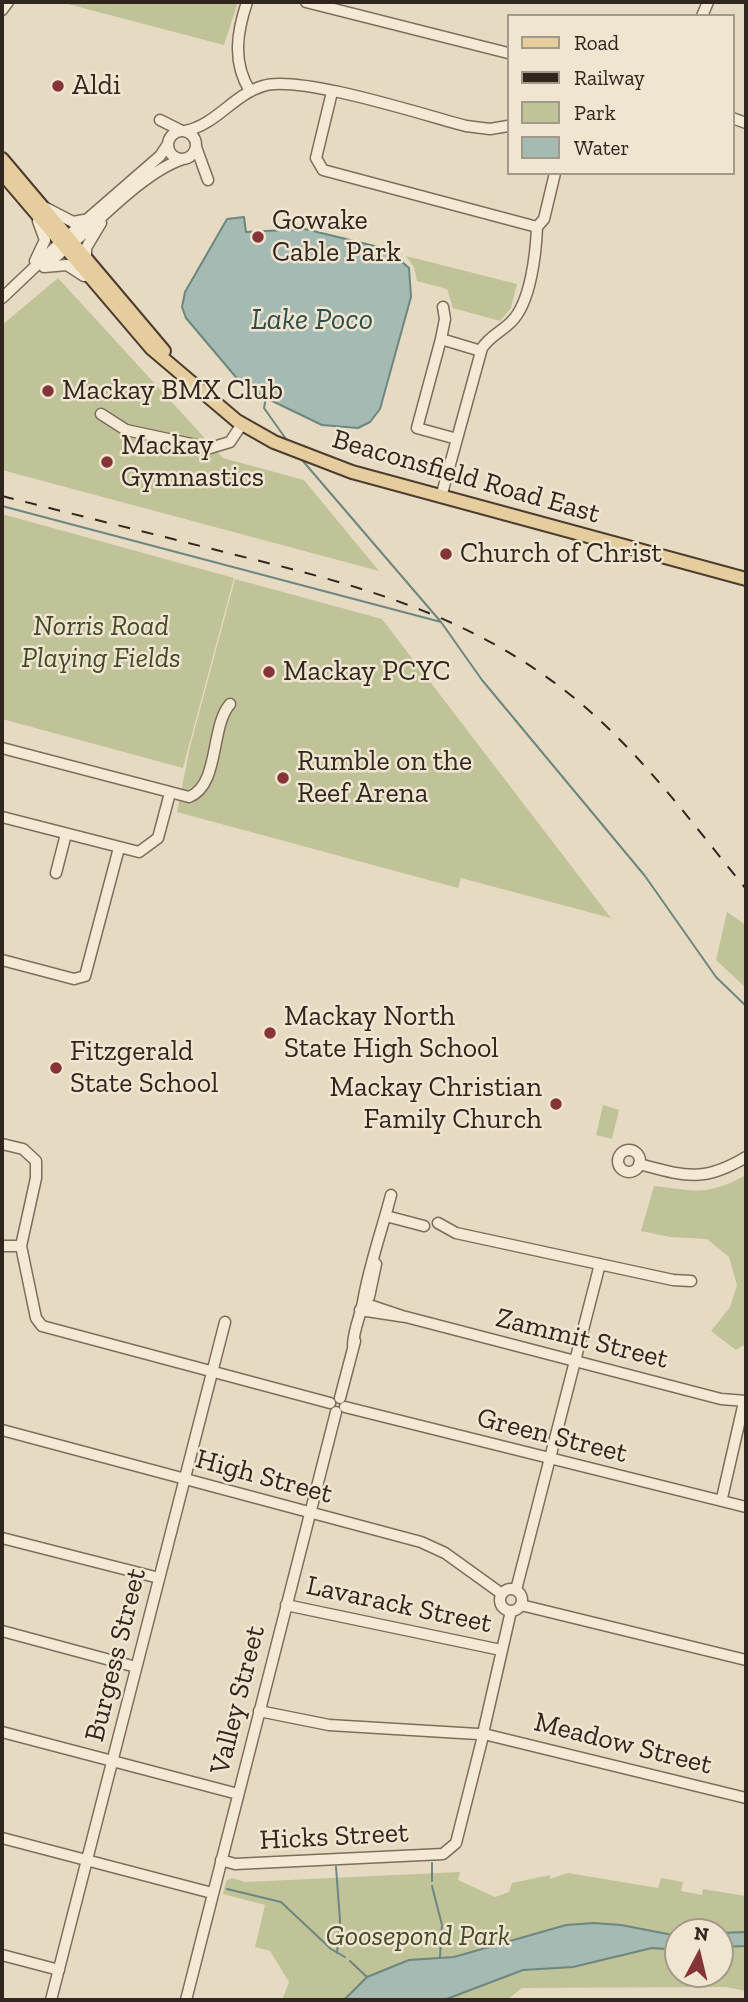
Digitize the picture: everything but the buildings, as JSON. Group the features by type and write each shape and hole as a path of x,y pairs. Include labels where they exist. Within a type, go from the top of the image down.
{"main road":[{"name":"Beaconsfield Road East","path":"2,159 38,209"},
{"name":"Beaconsfield Road East","path":"2,173 67,243 106,299 152,349 190,384 242,424 316,460 441,497 746,579"},
{"name":"Beaconsfield Road East","path":"67,243 86,258 190,384"}],"street":[{"path":"2,10 8,2"},
{"path":"247,2 236,41 242,76 250,91"},
{"path":"306,2 506,52"},
{"path":"21,281 44,267 86,219 162,154 172,135 209,122 250,91 284,82 467,126 490,129 506,126"},
{"path":"332,92 316,158 323,170 537,227"},
{"path":"160,120 194,137 207,177 184,159 173,155 168,142 160,120"},
{"path":"29,271 170,164 193,154 209,122"},
{"path":"537,227 544,219 555,175"},
{"path":"38,209 73,222 86,219"},
{"path":"2,298 29,271 45,239 38,209"},
{"path":"86,258 86,248 107,214"},
{"path":"441,497 481,351 488,339 510,323 524,301 539,237 537,227"},
{"path":"44,267 58,264 74,268 106,299"},
{"path":"443,307 445,320 416,428 457,439"},
{"path":"440,339 481,351"},
{"path":"101,414 126,430 210,448 230,442 242,424"},
{"path":"2,748 182,796 193,795 204,784 223,715 230,704"},
{"path":"2,817 139,852 157,840 170,793"},
{"path":"56,873 66,834"},
{"path":"2,960 74,979 85,976 119,848"},
{"path":"2,1144 30,1153 38,1170 22,1246 2,1246"},
{"path":"639,1164 700,1176 721,1171 746,1157"},
{"name":"Valley Street","path":"186,2000 353,1345 355,1322 364,1307 375,1277 376,1256 391,1195"},
{"path":"386,1216 424,1226"},
{"path":"438,1223 456,1233 691,1281"},
{"name":"Green Street","path":"22,1246 36,1318 41,1326 552,1460 712,1500 722,1499 746,1507"},
{"path":"516,1590 552,1460 600,1264"},
{"name":"Zammit Street","path":"364,1307 745,1402"},
{"name":"Burgess Street","path":"51,2000 225,1322"},
{"path":"722,1499 745,1402"},
{"name":"High Street","path":"2,1430 433,1546 502,1594"},
{"path":"2,1538 159,1578"},
{"path":"511,1611 500,1603 502,1594 507,1589 516,1590 522,1597 521,1605"},
{"name":"Lavarack Street","path":"286,1605 501,1650"},
{"path":"483,1735 511,1611 521,1605 746,1660"},
{"path":"2,1631 136,1667"},
{"name":"Meadow Street","path":"260,1710 329,1725 483,1735 746,1798"},
{"path":"2,1732 238,1794"},
{"name":"Hicks Street","path":"221,1860 249,1863 448,1852 456,1843 483,1735"},
{"path":"2,1838 212,1893"},
{"path":"2,1955 59,1970"}],"green space":[{"path":"60,2 238,2 224,45"},
{"path":"406,256 517,284 511,308 500,321 453,308 447,289 417,281 414,267"},
{"path":"58,278 223,458 304,480 379,571 2,470 2,325"},
{"name":"Norris Road Playing Fields","path":"2,514 234,578 183,768 2,719"},
{"path":"235,579 382,619 611,918 461,878 458,888 177,812 190,747"},
{"path":"727,912 746,925 746,988 716,960"},
{"path":"603,1105 619,1110 612,1139 596,1135"},
{"path":"746,1175 746,1344 736,1350 711,1331 730,1307 737,1285 729,1257 707,1239 670,1237 641,1231 654,1186 711,1189"},
{"name":"Goosepond Park","path":"460,1872 458,1880 495,1897 509,1892 512,1883 550,1875 550,1879 568,1873 658,1888 661,1878 683,1882 681,1891 702,1895 703,1889 746,1896 746,1991 731,1988 734,1988 734,1918 664,1918 664,1987 522,1988 507,2000 282,2000 289,1982 270,1951 255,1947 265,1905 223,1894 226,1881 232,1878 245,1882"}],"water":[{"name":"Lake Poco","path":"244,217 246,232 305,229 387,249 409,268 411,297 380,409 370,422 358,428 322,425 266,398 240,382 186,318 182,307 185,292 227,219"},
{"path":"566,1925 621,1925 664,1933 664,1949 652,1948 573,1967 523,1970 444,2000 344,2000 367,1977 409,1960 454,1957"},
{"path":"734,1932 746,1932 746,1946 734,1946"}],"waterway":[{"path":"266,398 264,408 286,439"},
{"path":"302,460 441,622 482,680 645,876 716,977 746,1006"},
{"path":"2,506 441,622"},
{"path":"432,1863 432,1881"},
{"path":"336,1867 340,1920 337,1953"},
{"path":"432,1886 442,1925 440,1957"},
{"path":"227,1889 281,1902 331,1949 345,1957"},
{"path":"350,1961 367,1977"}],"railway":[{"path":"2,496 363,590 406,604 489,641 568,693 617,737 662,786 746,889"}],"place":[{"name":"Aldi","path":"58,86"},
{"name":"Gowake Cable Park","path":"258,237"},
{"name":"Mackay BMX Club","path":"48,391"},
{"name":"Mackay Gymnastics","path":"107,462"},
{"name":"Church of Christ","path":"446,554"},
{"name":"Mackay PCYC","path":"269,672"},
{"name":"Rumble on the Reef Arena","path":"283,778"},
{"name":"Mackay North State High School","path":"270,1033"},
{"name":"Fitzgerald State School","path":"56,1068"},
{"name":"Mackay Christian Family Church","path":"556,1104"}]}
